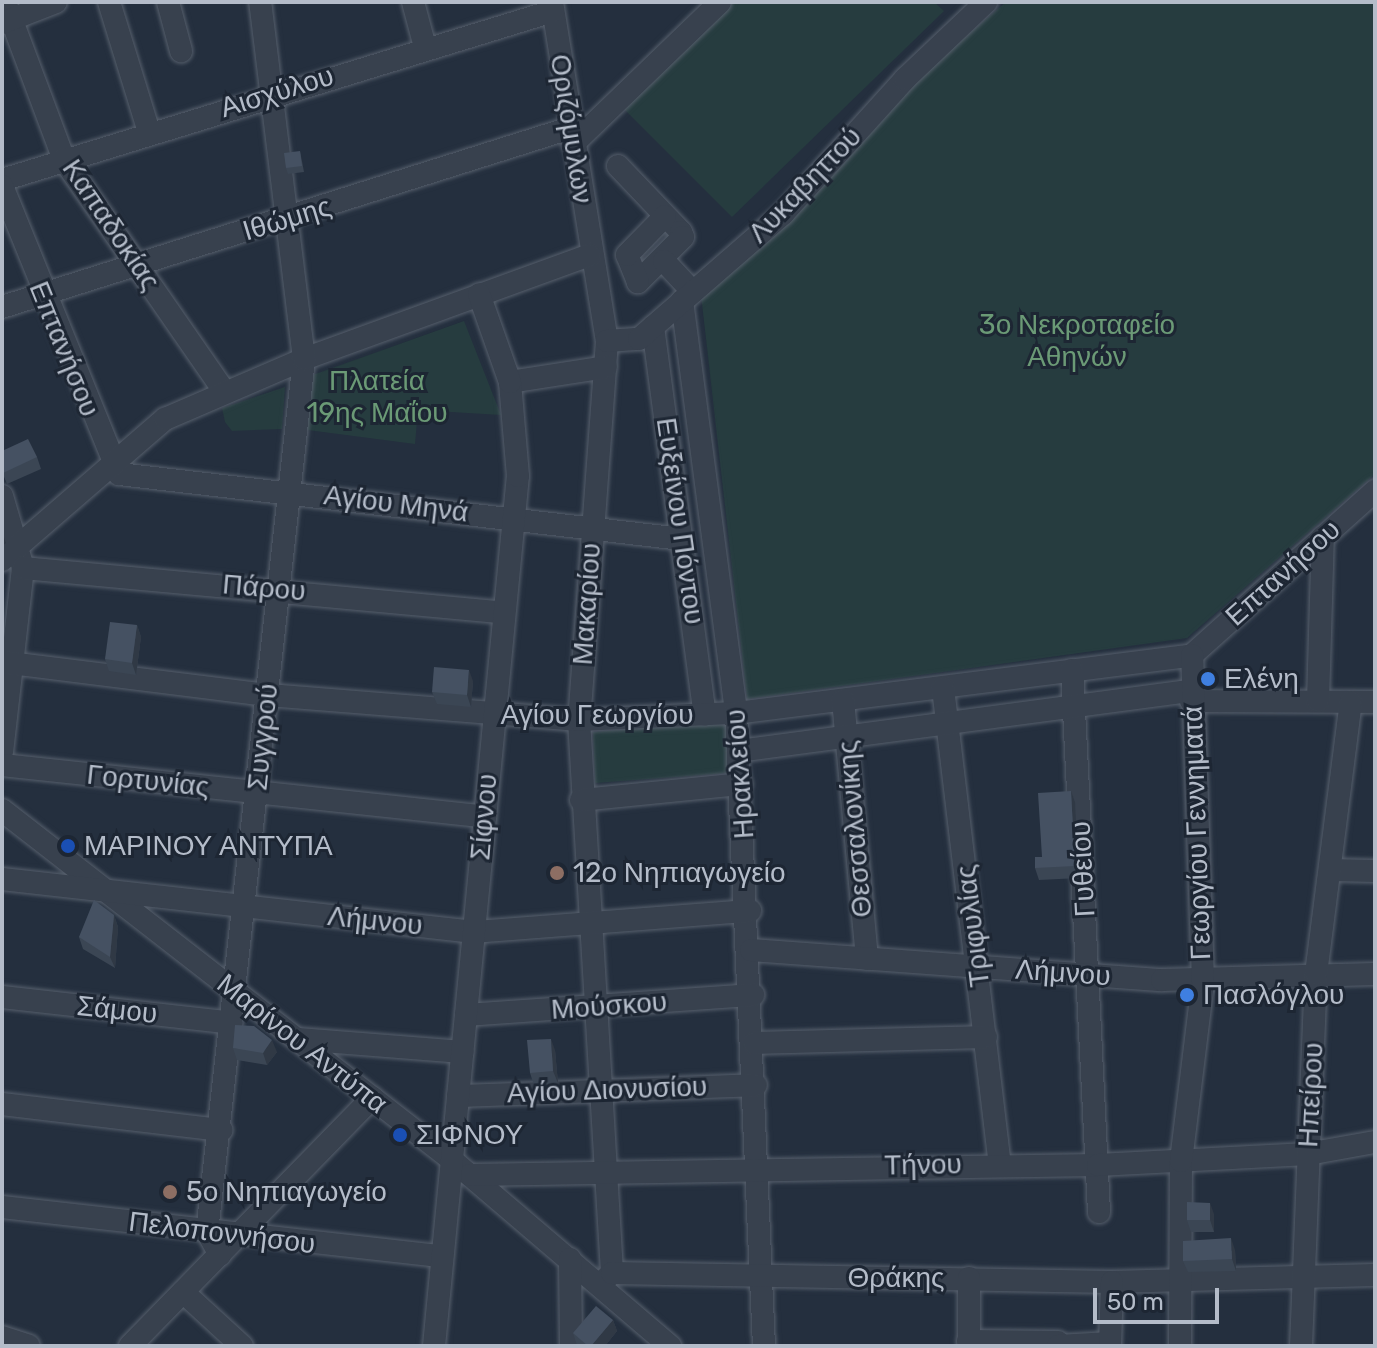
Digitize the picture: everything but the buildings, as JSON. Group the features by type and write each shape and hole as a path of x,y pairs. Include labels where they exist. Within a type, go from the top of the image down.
{"street":[{"path":"6,15 56,2"},
{"path":"109,2 149,132"},
{"path":"168,2 181,51"},
{"name":"Συγγρού","path":"207,1232 268,695 285,491 304,359 260,2"},
{"path":"413,2 425,47"},
{"path":"572,136 720,2"},
{"name":"Λυκαβηττού","path":"607,341 639,339 783,214 986,2"},
{"name":"Αισχύλου","path":"2,183 272,92 553,6"},
{"name":"Οριζόμυλων","path":"553,6 592,262"},
{"name":"Καπαδοκίας","path":"6,15 64,160 224,391"},
{"name":"Ιθώμης","path":"2,307 137,263 572,136"},
{"path":"618,166 665,216 683,242 638,282 627,260"},
{"name":"Επτανήσου","path":"2,183 41,295 112,466"},
{"path":"15,558 165,419 304,359 479,294 592,262 627,260 665,216"},
{"path":"664,261 688,297"},
{"name":"Μακαρίου","path":"592,262 607,341 579,720 587,922 605,1174 606,1278"},
{"name":"Σίφνου","path":"434,1346 518,463 510,382 479,294"},
{"name":"Ηρακλείου","path":"688,297 739,751 750,911 764,1346"},
{"name":"Ευξείνου Πόντου","path":"653,327 705,715"},
{"path":"510,382 606,367"},
{"name":"Αγίου Μηνά","path":"112,466 119,474 682,539"},
{"name":"Επτανήσου","path":"1192,655 1375,491"},
{"path":"2,496 15,558 2,751"},
{"path":"1318,701 1323,537"},
{"name":"Πάρου","path":"15,558 504,613"},
{"name":"Αγίου Γεωργίου","path":"7,662 268,695 579,720 736,713 1192,655"},
{"name":"Γεωργίου Γεννηματά","path":"1180,1346 1181,1161 1203,982 1192,655"},
{"name":"Γυθείου","path":"1072,670 1099,1212"},
{"name":"Τριφυλίας","path":"943,688 979,967 1000,1164"},
{"path":"739,751 949,726 1074,704 1191,696 1375,702"},
{"name":"Θεσσαλονίκης","path":"843,700 867,959"},
{"name":"Ηπείρου","path":"1301,1346 1316,974 1351,702"},
{"name":"Γορτυνίας","path":"2,765 485,817"},
{"path":"581,800 741,784"},
{"name":"Μαρίνου Αντύπα","path":"2,810 452,1160 570,1259 606,1278 670,1346"},
{"path":"1330,870 1375,871"},
{"name":"Λήμνου","path":"2,879 474,932 750,911"},
{"name":"Λήμνου","path":"751,950 1203,982 1316,974 1375,974"},
{"name":"Μούσκου","path":"466,1015 753,995"},
{"name":"Σάμου","path":"2,997 232,1023"},
{"path":"754,1043 986,1037"},
{"path":"298,1039 462,1052"},
{"name":"Αγίου Διονυσίου","path":"458,1096 756,1085"},
{"path":"130,1346 372,1098"},
{"path":"2,1104 221,1130"},
{"name":"Τήνου","path":"470,1175 1000,1164 1098,1165 1308,1154 1375,1142"},
{"name":"Πελοποννήσου","path":"2,1207 237,1237 442,1256"},
{"path":"207,1232 220,1255"},
{"path":"570,1259 571,1346"},
{"name":"Θράκης","path":"606,1278 969,1278 1112,1282 1375,1275"},
{"path":"969,1278 968,1343 1000,1344 1110,1344 1112,1282"},
{"path":"183,1292 242,1346"},
{"path":"2,1337 29,1346"}],"green space":[{"path":"721,2 934,2 944,11 732,217 620,105"},
{"name":"3ο Νεκροταφείο Αθηνών","path":"1006,2 1375,2 1375,474 1187,638 747,699 701,295 917,78"},
{"name":"Πλατεία 19ης Μαΐου","path":"464,321 501,415 418,410 415,444 300,429 307,377"},
{"path":"285,387 282,429 232,431 225,422 222,408"},
{"path":"728,721 730,773 595,783 593,732"}],"place":[{"name":"Ελένη","path":"1208,679"},
{"name":"ΜΑΡΙΝΟΥ ΑΝΤΥΠΑ","path":"68,846"},
{"name":"12ο Νηπιαγωγείο","path":"557,873"},
{"name":"Πασλόγλου","path":"1187,995"},
{"name":"ΣΙΦΝΟΥ","path":"400,1135"},
{"name":"5ο Νηπιαγωγείο","path":"170,1192"}]}
